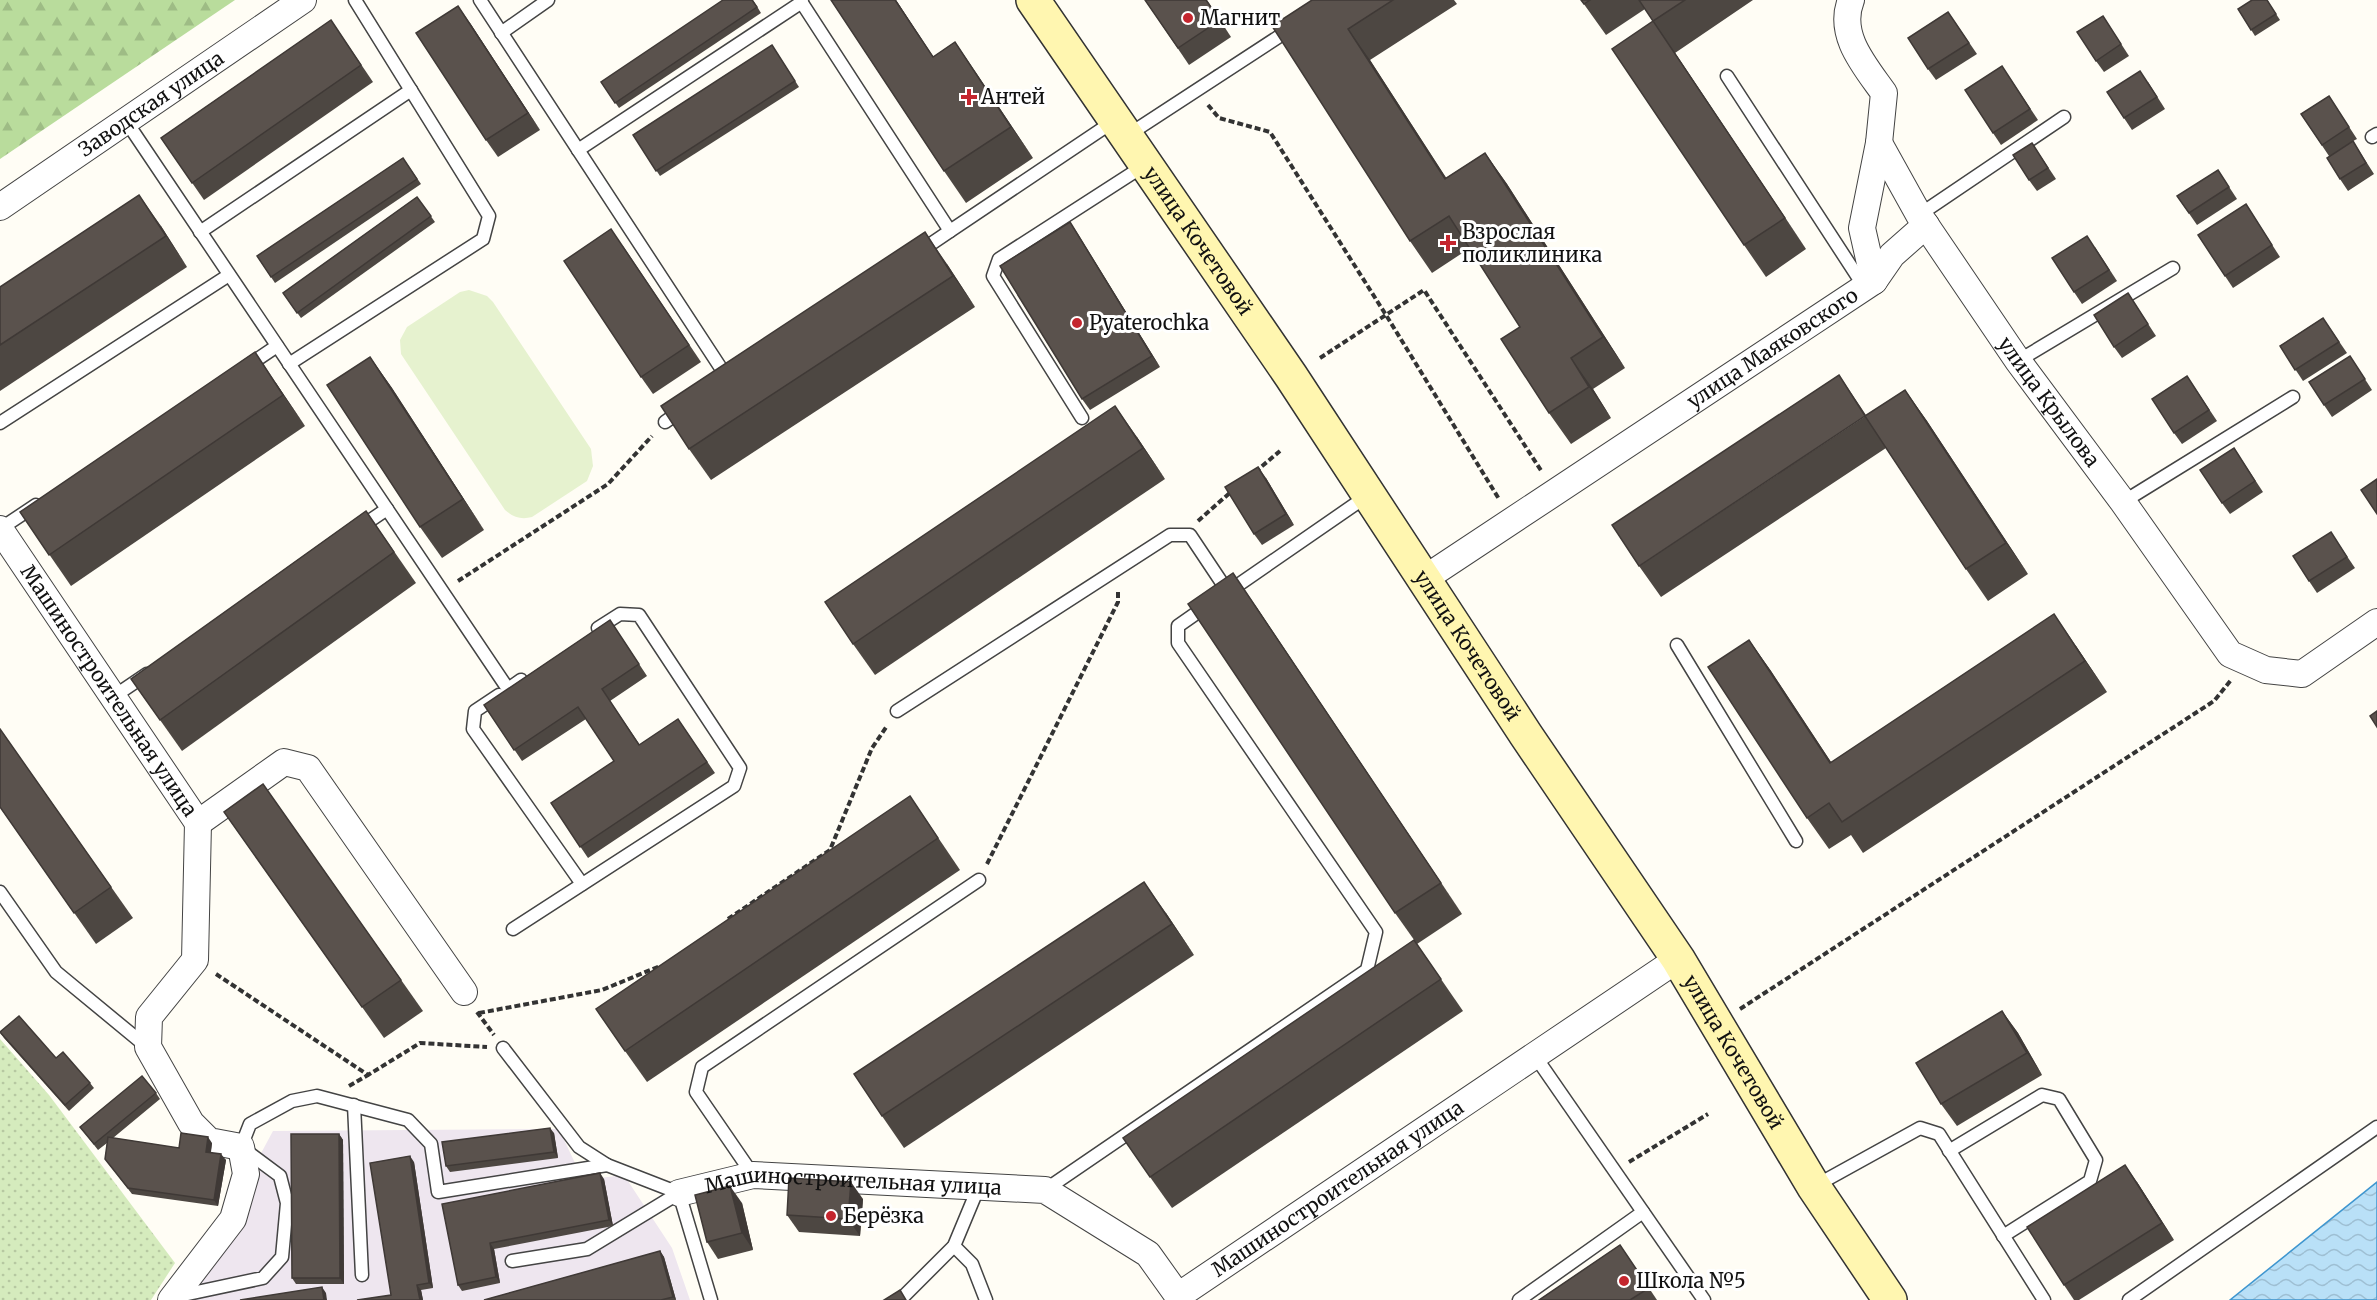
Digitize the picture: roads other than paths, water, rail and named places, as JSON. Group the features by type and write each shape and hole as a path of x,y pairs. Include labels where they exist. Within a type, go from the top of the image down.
{"main road":[{"name":"улица Кочетовой","path":"1033,0 1291,376 1678,959 1814,1187 1890,1300"}],"street":[{"name":"Заводская улица","path":"0,207 303,0"},
{"name":"улица Маяковского","path":"1424,579 1869,284 1862,228 1879,143 1884,93 1852,48 1846,12 1851,0"},
{"name":"улица Крылова","path":"1879,143 1922,220 2018,361 2238,657 2266,670 2302,674 2377,622"},
{"path":"1869,284 1922,220"},
{"name":"Машиностроительная улица","path":"0,529 198,823"},
{"path":"172,1299 233,1219 246,1174 241,1147 209,1141 191,1123 148,1047 149,1017 195,960 198,823 284,762 308,768 471,1003"},
{"name":"Машиностроительная улица","path":"679,1193 753,1175 1045,1190 1148,1254 1174,1298 1678,959"}],"lane":[{"path":"289,364 483,239 489,216 355,0"},
{"path":"480,0 728,379"},
{"path":"501,33 548,0"},
{"path":"578,150 801,1 950,231"},
{"path":"911,256 1121,128 1196,90 1298,23"},
{"path":"1727,75 1869,284"},
{"path":"200,232 411,90"},
{"path":"1922,220 2064,117"},
{"path":"126,121 508,689"},
{"path":"1082,418 993,276 999,259 1146,164"},
{"path":"2018,361 2173,268"},
{"path":"0,423 229,275"},
{"path":"237,372 277,346"},
{"path":"2123,502 2293,398"},
{"path":"665,422 692,404"},
{"path":"1045,1190 1367,970 1376,932 1178,643 1178,626 1369,495"},
{"path":"0,529 50,496"},
{"path":"348,536 387,509"},
{"path":"897,711 1170,535 1190,535 1228,592"},
{"path":"513,929 734,786 740,768 639,615 620,614 592,633"},
{"path":"1677,645 1796,840"},
{"path":"113,697 162,664"},
{"path":"536,670 475,711 473,729 582,884"},
{"path":"753,1175 696,1092 702,1067 979,880"},
{"path":"0,892 56,972 148,1047"},
{"path":"502,1048 579,1147 607,1165 679,1193"},
{"path":"1535,1056 1704,1300"},
{"path":"1949,1151 2042,1095 2059,1099 2096,1160 2090,1181 2003,1236"},
{"path":"172,1299 263,1278 282,1257 287,1203 280,1176 241,1147 250,1124 292,1101 317,1096 408,1120 430,1144 438,1192 607,1165"},
{"path":"354,1105 362,1275"},
{"path":"2128,1300 2377,1127"},
{"path":"1814,1187 1920,1128 1939,1134 2044,1300"},
{"path":"900,1300 954,1246 979,1186"},
{"path":"512,1262 587,1249 679,1193"},
{"path":"679,1193 711,1300"},
{"path":"1519,1300 1643,1212"},
{"path":"954,1246 972,1264 986,1300"}],"water":[{"path":"2377,1182 2377,1300 2230,1300"}],"place":[{"name":"Магнит","path":"1188,18"},
{"name":"Антей","path":"969,97"},
{"name":"Взрослая поликлиника","path":"1448,243"},
{"name":"Pyaterochka","path":"1077,323"},
{"name":"Берёзка","path":"831,1216"},
{"name":"Школа №5","path":"1624,1281"}]}
